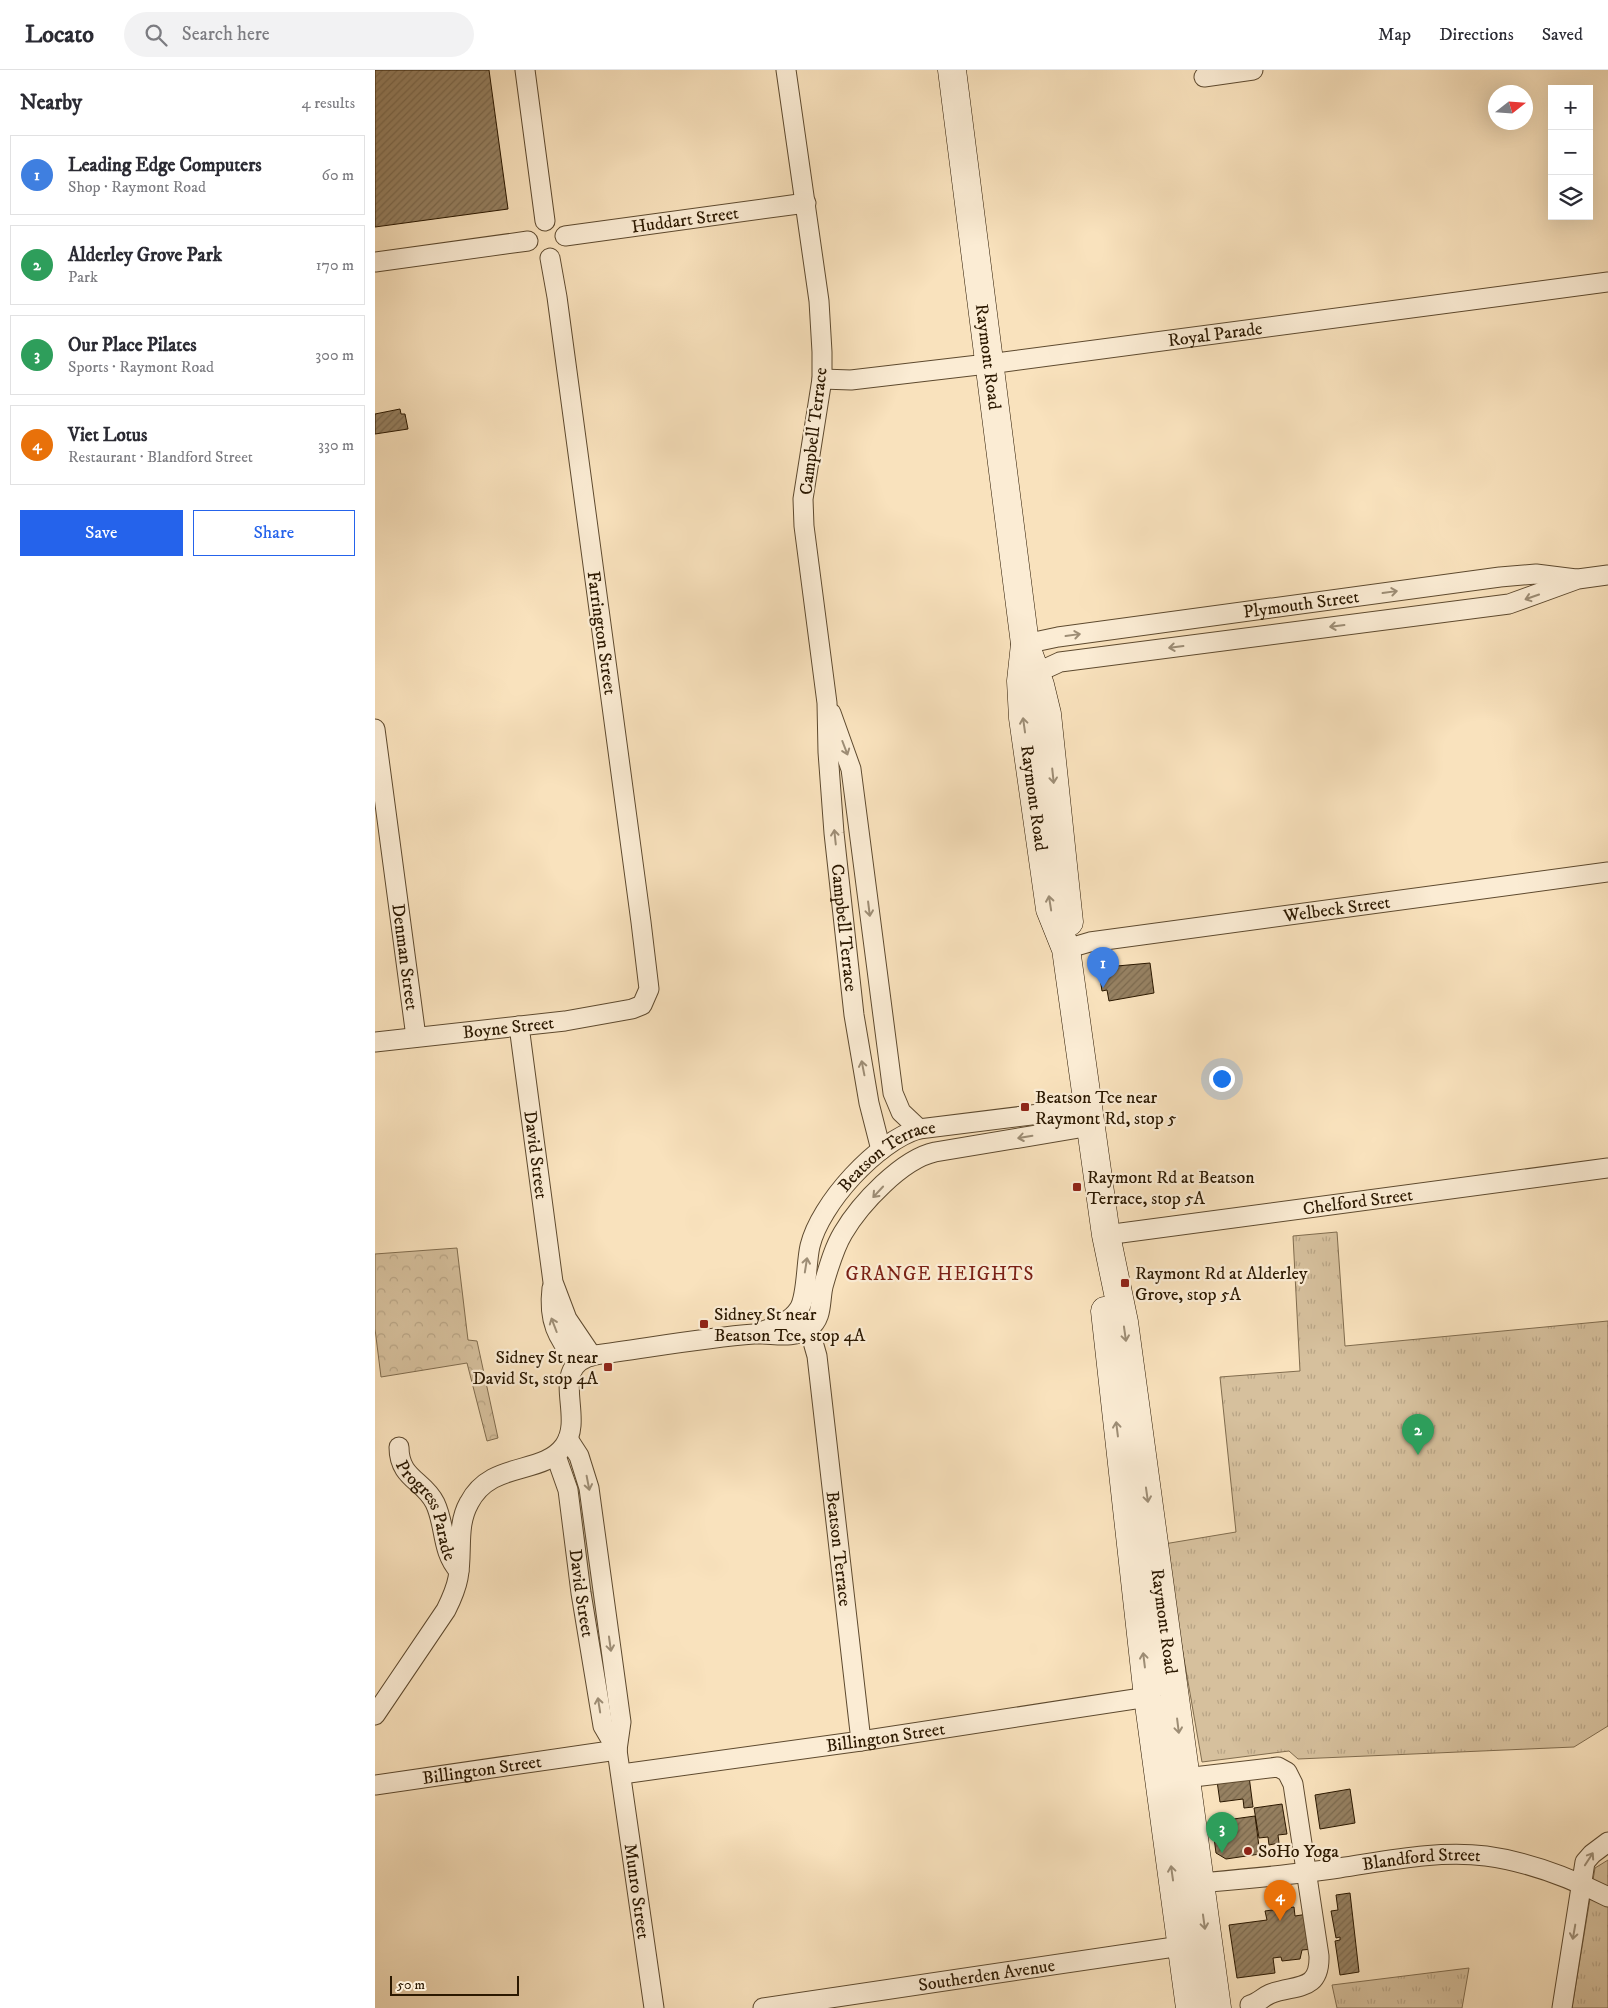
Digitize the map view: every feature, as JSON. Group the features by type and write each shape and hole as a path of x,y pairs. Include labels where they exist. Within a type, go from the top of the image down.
{"main road":[{"name":"Raymont Road","path":"952,70 1025,644 1021,682 1023,718 1050,909 1066,949 1107,1235 1124,1322 1161,1695 1181,1946 1190,2008"},
{"name":"Raymont Road","path":"1025,644 1036,673 1047,714 1069,905 1066,949"},
{"name":"Raymont Road","path":"1161,1695 1185,1778 1217,2008"}],"street":[{"path":"525,70 545,221"},
{"name":"Campbell Terrace","path":"787,70 819,301 822,379 805,487 803,517 827,703 828,758 835,843 856,1029 881,1150"},
{"path":"1204,77 1253,70"},
{"name":"Huddart Street","path":"565,236 805,203"},
{"path":"545,221 558,224 565,236 562,250 550,258 535,254 528,242 532,228 545,221"},
{"path":"375,262 528,242"},
{"name":"Farrington Street","path":"550,258 557,297 648,979 648,994 641,1006"},
{"name":"Royal Parade","path":"822,379 851,380 990,364 1608,282"},
{"name":"Plymouth Street","path":"1025,644 1058,637 1500,576 1536,574 1578,579 1608,575"},
{"name":"Plymouth Street","path":"1036,673 1060,662 1509,604 1537,596 1578,579"},
{"name":"Campbell Terrace","path":"827,703 851,769 892,1089 898,1109 919,1129"},
{"name":"Denman Street","path":"375,729 416,1037"},
{"name":"Welbeck Street","path":"1066,949 1089,942 1608,872"},
{"name":"Boyne Street","path":"375,1042 574,1019 641,1006"},
{"name":"David Street","path":"519,1026 553,1282 551,1318 560,1339 584,1359"},
{"path":"869,1098 892,1089"},
{"name":"Beatson Terrace","path":"861,1741 817,1356 808,1329 797,1312 803,1302 808,1253 817,1227 843,1189 881,1150 899,1136 919,1129 984,1122 1089,1117"},
{"name":"Beatson Terrace","path":"808,1329 818,1317 823,1284 844,1232 889,1180 922,1155 987,1143 1089,1117"},
{"path":"984,1122 987,1143"},
{"name":"Chelford Street","path":"1107,1235 1608,1168"},
{"path":"755,1334 781,1324 797,1312"},
{"path":"555,1456 568,1439 571,1416 569,1379 571,1370 584,1359 755,1334 790,1336 808,1329"},
{"name":"David Street","path":"568,1439 579,1456 589,1488 621,1722 617,1750"},
{"name":"Progress Parade","path":"399,1447 403,1468 430,1496 436,1505 445,1547 459,1571"},
{"name":"David Street","path":"555,1456 568,1490 581,1593 603,1726 617,1750 622,1774"},
{"name":"Progress Parade","path":"375,1716 446,1610 455,1590 459,1571 461,1526 473,1496 481,1487 501,1474 555,1456"},
{"name":"Billington Street","path":"622,1774 861,1741 1161,1695"},
{"name":"Billington Street","path":"375,1785 617,1750"},
{"path":"1185,1778 1275,1767 1282,1768 1289,1774 1293,1784 1319,1956 1316,1974 1304,1986 1270,1994 1249,2005"},
{"name":"Munro Street","path":"622,1774 629,1844 654,2008"},
{"path":"1563,2008 1587,1859 1608,1842"},
{"name":"Blandford Street","path":"1199,1883 1307,1872 1409,1858 1471,1855 1530,1864 1582,1884 1608,1897"},
{"name":"Southerden Avenue","path":"763,2008 1181,1946"}],"green space":[{"path":"1337,1232 1345,1346 1608,1321 1608,1726 1574,1747 1298,1759 1289,1751 1202,1762 1164,1544 1236,1532 1220,1377 1300,1371 1293,1236"},
{"path":"457,1248 468,1340 477,1341 498,1438 487,1441 467,1363 381,1377 375,1329 375,1254"},
{"path":"579,1481 614,1722 610,1723 574,1484"},
{"path":"1608,1860 1608,2008 1572,2008 1595,1868"},
{"path":"1469,1968 1462,2008 1337,2008 1332,1985"}],"building":[{"path":"375,70 489,70 508,209 375,227"},
{"path":"400,409 401,414 405,414 408,429 375,434 375,414"},
{"path":"1116,962 1117,966 1150,963 1154,993 1109,1001 1107,990 1102,991 1098,965"},
{"path":"1249,1776 1253,1807 1244,1808 1243,1799 1220,1802 1217,1781"},
{"path":"1350,1789 1355,1823 1320,1829 1315,1795"},
{"path":"1282,1804 1287,1834 1278,1835 1279,1843 1269,1845 1268,1837 1259,1838 1254,1808"},
{"path":"1255,1816 1260,1854 1226,1859 1216,1853 1212,1822"},
{"path":"1350,1893 1359,1972 1340,1975 1335,1941 1340,1940 1340,1937 1336,1938 1331,1911 1338,1910 1336,1895"},
{"path":"1294,1907 1295,1916 1308,1914 1313,1949 1302,1950 1300,1959 1282,1961 1281,1957 1273,1958 1275,1973 1237,1978 1229,1925 1267,1920 1265,1911"}],"place":[{"name":"Leading Edge Computers","path":"1103,988"},
{"name":"Beatson Tce near Raymont Rd, stop 5","path":"1025,1107"},
{"name":"Raymont Rd at Beatson Terrace, stop 5A","path":"1077,1187"},
{"name":"Raymont Rd at Alderley Grove, stop 5A","path":"1125,1283"},
{"name":"Sidney St near Beatson Tce, stop 4A","path":"704,1324"},
{"name":"Sidney St near David St, stop 4A","path":"608,1367"},
{"name":"Alderley Grove Park","path":"1418,1455"},
{"name":"SoHo Yoga","path":"1248,1851"},
{"name":"Our Place Pilates","path":"1222,1853"},
{"name":"Viet Lotus","path":"1280,1921"}],"district":[{"name":"GRANGE HEIGHTS","path":"940,1273"}]}
